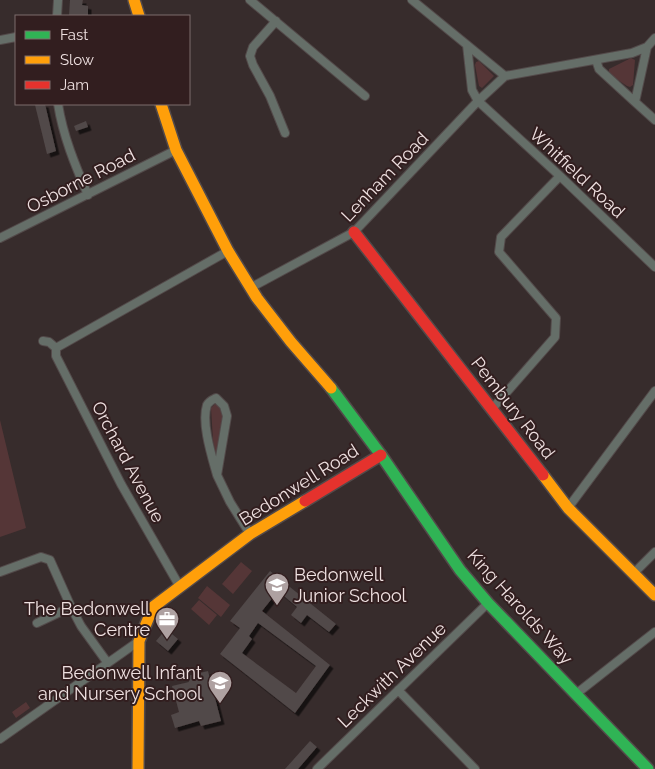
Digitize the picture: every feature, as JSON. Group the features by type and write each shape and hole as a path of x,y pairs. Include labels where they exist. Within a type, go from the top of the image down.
{"street":[{"path":"57,15 58,0"},
{"path":"134,0 139,15"},
{"path":"250,0 365,96"},
{"path":"412,0 505,76 632,53 646,47 655,38"},
{"path":"276,21 253,47 250,56 253,66 270,96 285,133"},
{"path":"0,40 15,38"},
{"path":"467,45 472,90 478,101"},
{"path":"635,102 646,47"},
{"path":"596,60 599,69 655,120"},
{"name":"Lenham Road","path":"250,288 354,232 478,101 505,76"},
{"name":"Whitfield Road","path":"478,101 655,267"},
{"path":"58,105 60,121 69,152 88,195"},
{"name":"Bedonwell Road","path":"138,769 139,641 153,607 250,534 382,455 342,401 290,342 250,288 228,251 176,150 161,105"},
{"name":"Osborne Road","path":"0,238 176,150"},
{"path":"492,409 554,337 556,318 499,252 501,237 560,176"},
{"name":"Pembury Road","path":"354,232 568,508 655,595"},
{"path":"43,341 49,342 56,348 228,251"},
{"name":"Orchard Avenue","path":"56,348 56,356 121,484 180,587"},
{"path":"568,508 655,391"},
{"path":"217,475 227,416 224,406 216,398 210,400 207,406 206,421 211,454 217,475 230,502 250,534"},
{"name":"King Harolds Way","path":"382,455 460,570 488,603 648,769"},
{"path":"633,574 655,552"},
{"path":"0,572 41,557 50,560 81,626 106,662"},
{"name":"Leckwith Avenue","path":"317,769 488,603"},
{"path":"37,623 71,607"},
{"path":"576,694 655,632"},
{"path":"0,739 106,662 139,641"},
{"path":"398,690 475,769"}],"shaded area":[{"path":"631,58 635,60 633,85 630,87 609,74 609,69"},
{"path":"479,61 494,76 482,88 479,86 475,65"},
{"path":"215,404 220,406 224,415 217,460 213,440 211,408"},
{"path":"0,420 26,528 0,537"},
{"path":"241,562 252,571 233,594 222,584"},
{"path":"207,586 230,605 221,617 198,598"},
{"path":"199,600 217,615 209,625 191,609"},
{"path":"26,702 30,708 16,718 12,712"}],"building":[{"path":"70,0 83,0 82,5 88,6 88,15 69,15"},
{"path":"35,105 45,105 56,151 47,154"},
{"path":"86,121 88,127 76,131 74,126"},
{"path":"270,571 336,624 329,632 307,615 301,623 291,615 297,607 278,591 262,611 330,665 295,713 220,654 240,628 230,621","holes":["258,623 316,666 296,693 242,653 252,639 249,636"]},
{"name":"The Bedonwell Centre","path":"166,629 178,639 168,651 156,641"},
{"path":"208,671 221,721 201,726 199,721 175,728 171,715 179,712 172,686 189,682 187,676"},
{"path":"310,741 317,747 298,769 285,769"}],"traffic: fast":[{"path":"331,388 381,455 460,570 488,603 648,769"}],"traffic: slow":[{"path":"134,0 139,15"},
{"path":"161,105 176,150 228,251 257,298 291,342 331,388"},
{"path":"543,475 568,508 655,595"},
{"path":"138,769 139,641 153,607 250,534 305,501"}],"traffic: jam":[{"path":"354,232 543,475"},
{"path":"305,501 381,455"}],"place":[{"name":"Bedonwell Junior School","path":"277,606"},
{"name":"The Bedonwell Centre","path":"167,640"},
{"name":"Bedonwell Infant and Nursery School","path":"220,704"}]}
